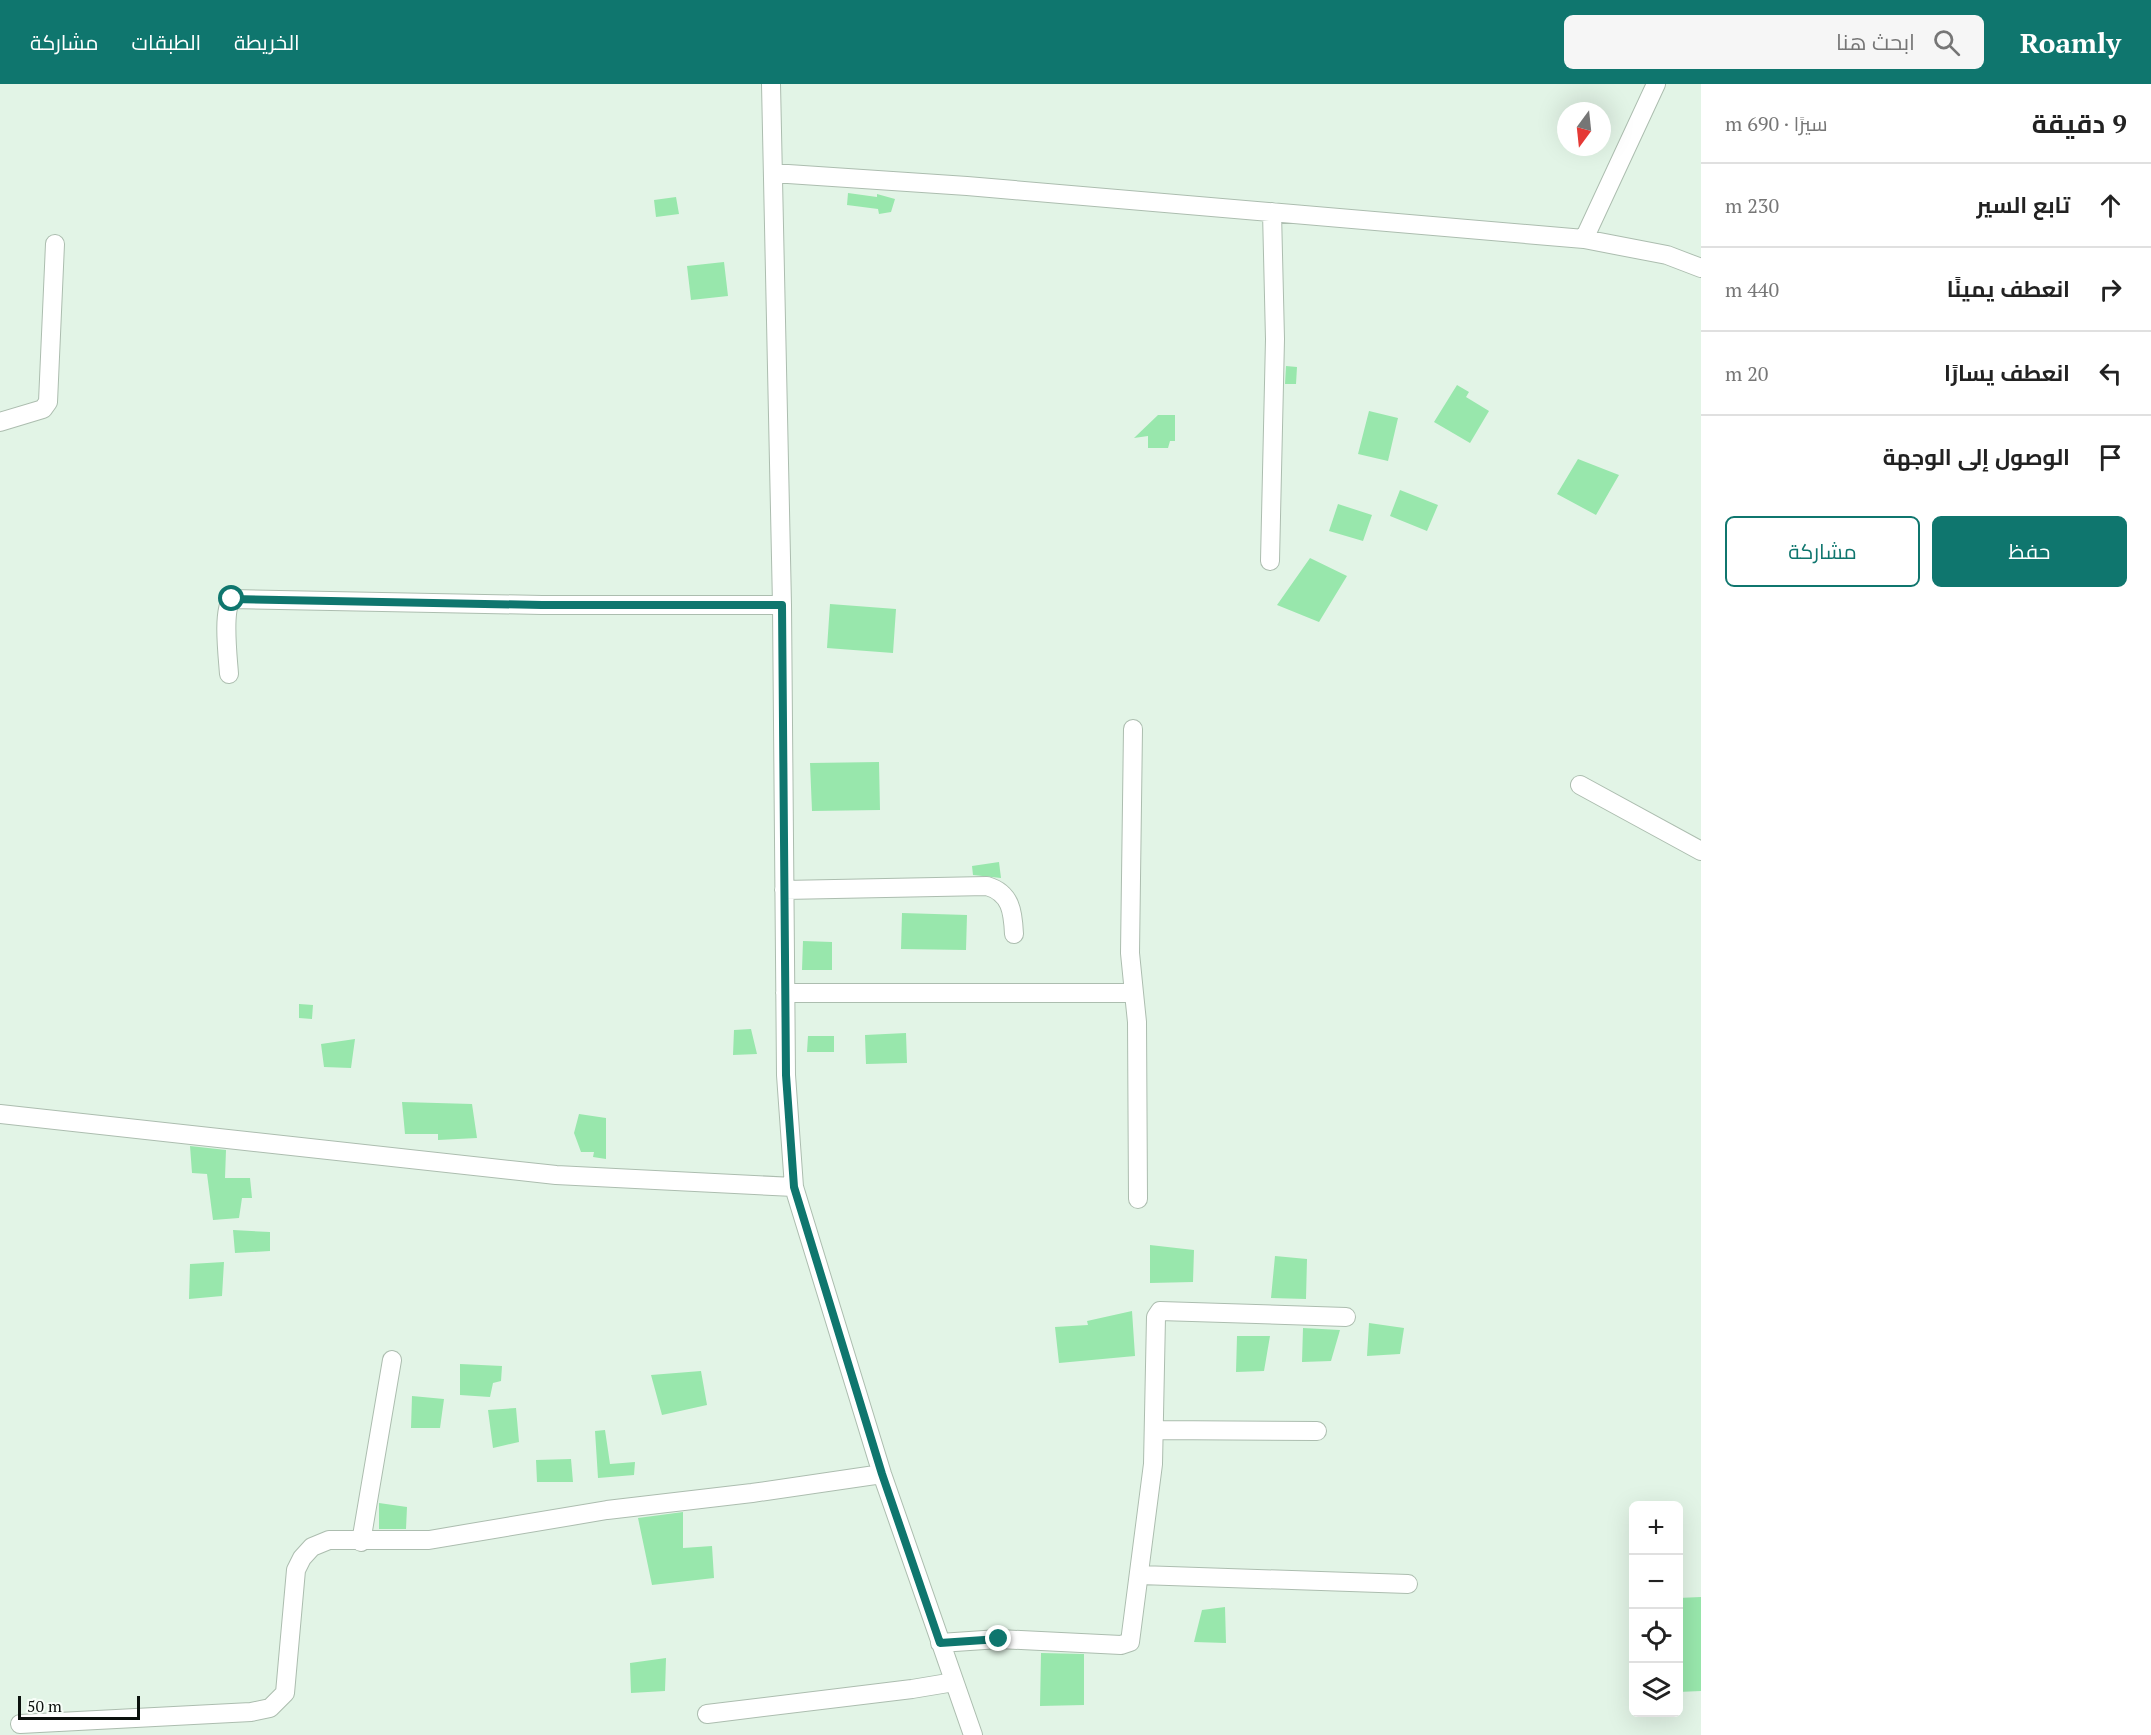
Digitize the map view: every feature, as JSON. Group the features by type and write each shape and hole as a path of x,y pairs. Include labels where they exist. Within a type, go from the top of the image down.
{"street":[{"path":"771,84 782,605 786,1075 794,1187 882,1474 973,1735"},
{"path":"1584,239 1656,84"},
{"path":"773,174 967,186 1584,239 1667,255 1701,268"},
{"path":"1270,561 1275,339 1272,212"},
{"path":"0,422 43,409 48,402 55,244"},
{"path":"229,674 227,614 228,604 232,599 542,605 782,605"},
{"path":"1133,729 1130,953 1137,1022 1138,1200"},
{"path":"1580,785 1701,851"},
{"path":"784,890 987,886 997,889 1008,900 1013,912 1014,934"},
{"path":"785,993 1134,993"},
{"path":"0,1114 556,1175 794,1187"},
{"path":"940,1643 999,1639 1126,1644 1130,1642 1140,1575 1154,1430 1156,1317 1160,1311 1346,1317"},
{"path":"361,1542 392,1360"},
{"path":"1154,1430 1317,1431"},
{"path":"20,1724 251,1712 270,1708 285,1693 297,1570 302,1558 312,1547 329,1540 361,1542 429,1540 607,1510 752,1493 882,1474"},
{"path":"1140,1575 1408,1584"},
{"path":"707,1714 954,1682"}],"building":[{"path":"848,193 877,197 877,194 895,199 891,212 879,214 878,209 847,205"},
{"path":"676,197 679,214 656,217 654,200"},
{"path":"724,262 728,296 691,300 687,266"},
{"path":"1286,366 1297,367 1296,384 1285,384"},
{"path":"1457,385 1469,392 1466,397 1489,411 1470,443 1434,422"},
{"path":"1369,411 1398,418 1388,461 1358,454"},
{"path":"1158,415 1175,415 1175,441 1170,441 1168,448 1148,448 1148,436 1134,438"},
{"path":"1578,459 1619,475 1596,515 1557,494"},
{"path":"1400,490 1438,505 1427,531 1390,516"},
{"path":"1338,504 1372,515 1363,541 1329,531"},
{"path":"1310,558 1347,576 1319,622 1277,605"},
{"path":"830,604 896,609 893,653 827,648"},
{"path":"879,762 880,810 812,811 810,763"},
{"path":"999,862 1001,878 973,875 972,866"},
{"path":"902,913 967,915 966,950 901,949"},
{"path":"803,941 832,942 832,970 802,970"},
{"path":"299,1004 313,1005 312,1019 299,1018"},
{"path":"751,1029 757,1054 733,1055 734,1030"},
{"path":"906,1033 907,1063 866,1064 865,1035"},
{"path":"808,1036 834,1036 834,1052 807,1052"},
{"path":"355,1039 351,1068 324,1067 321,1044"},
{"path":"402,1102 472,1104 477,1138 438,1140 438,1134 405,1134"},
{"path":"579,1114 606,1118 606,1159 593,1157 594,1152 581,1152 574,1133"},
{"path":"190,1146 226,1150 225,1178 250,1178 252,1198 242,1198 239,1218 213,1220 207,1174 192,1173"},
{"path":"233,1230 270,1232 270,1251 235,1253"},
{"path":"1150,1245 1194,1250 1193,1282 1150,1283"},
{"path":"1275,1256 1307,1259 1306,1299 1271,1298"},
{"path":"224,1262 222,1296 189,1299 190,1264"},
{"path":"1132,1311 1135,1356 1059,1363 1055,1327 1088,1325 1087,1321"},
{"path":"1369,1323 1404,1328 1400,1354 1367,1356"},
{"path":"1303,1328 1340,1330 1331,1361 1302,1362"},
{"path":"1237,1336 1270,1336 1264,1371 1236,1372"},
{"path":"460,1364 502,1366 501,1381 493,1383 490,1397 460,1395"},
{"path":"701,1371 707,1405 662,1415 651,1375"},
{"path":"412,1396 444,1399 440,1428 411,1428"},
{"path":"516,1408 519,1442 493,1448 488,1410"},
{"path":"605,1430 610,1464 635,1462 634,1475 598,1478 595,1431"},
{"path":"571,1459 573,1482 537,1482 536,1460"},
{"path":"379,1503 407,1507 406,1529 379,1529"},
{"path":"683,1512 683,1548 712,1546 714,1578 652,1585 638,1518"},
{"path":"1701,1597 1701,1691 1683,1692 1683,1598"},
{"path":"1225,1607 1226,1643 1194,1642 1202,1610"},
{"path":"1041,1653 1084,1654 1084,1705 1040,1706"},
{"path":"666,1658 665,1691 631,1693 630,1663"}],"route":[{"path":"232,599 542,605 782,605 786,1075 794,1187 882,1474 940,1643 999,1639"}]}
